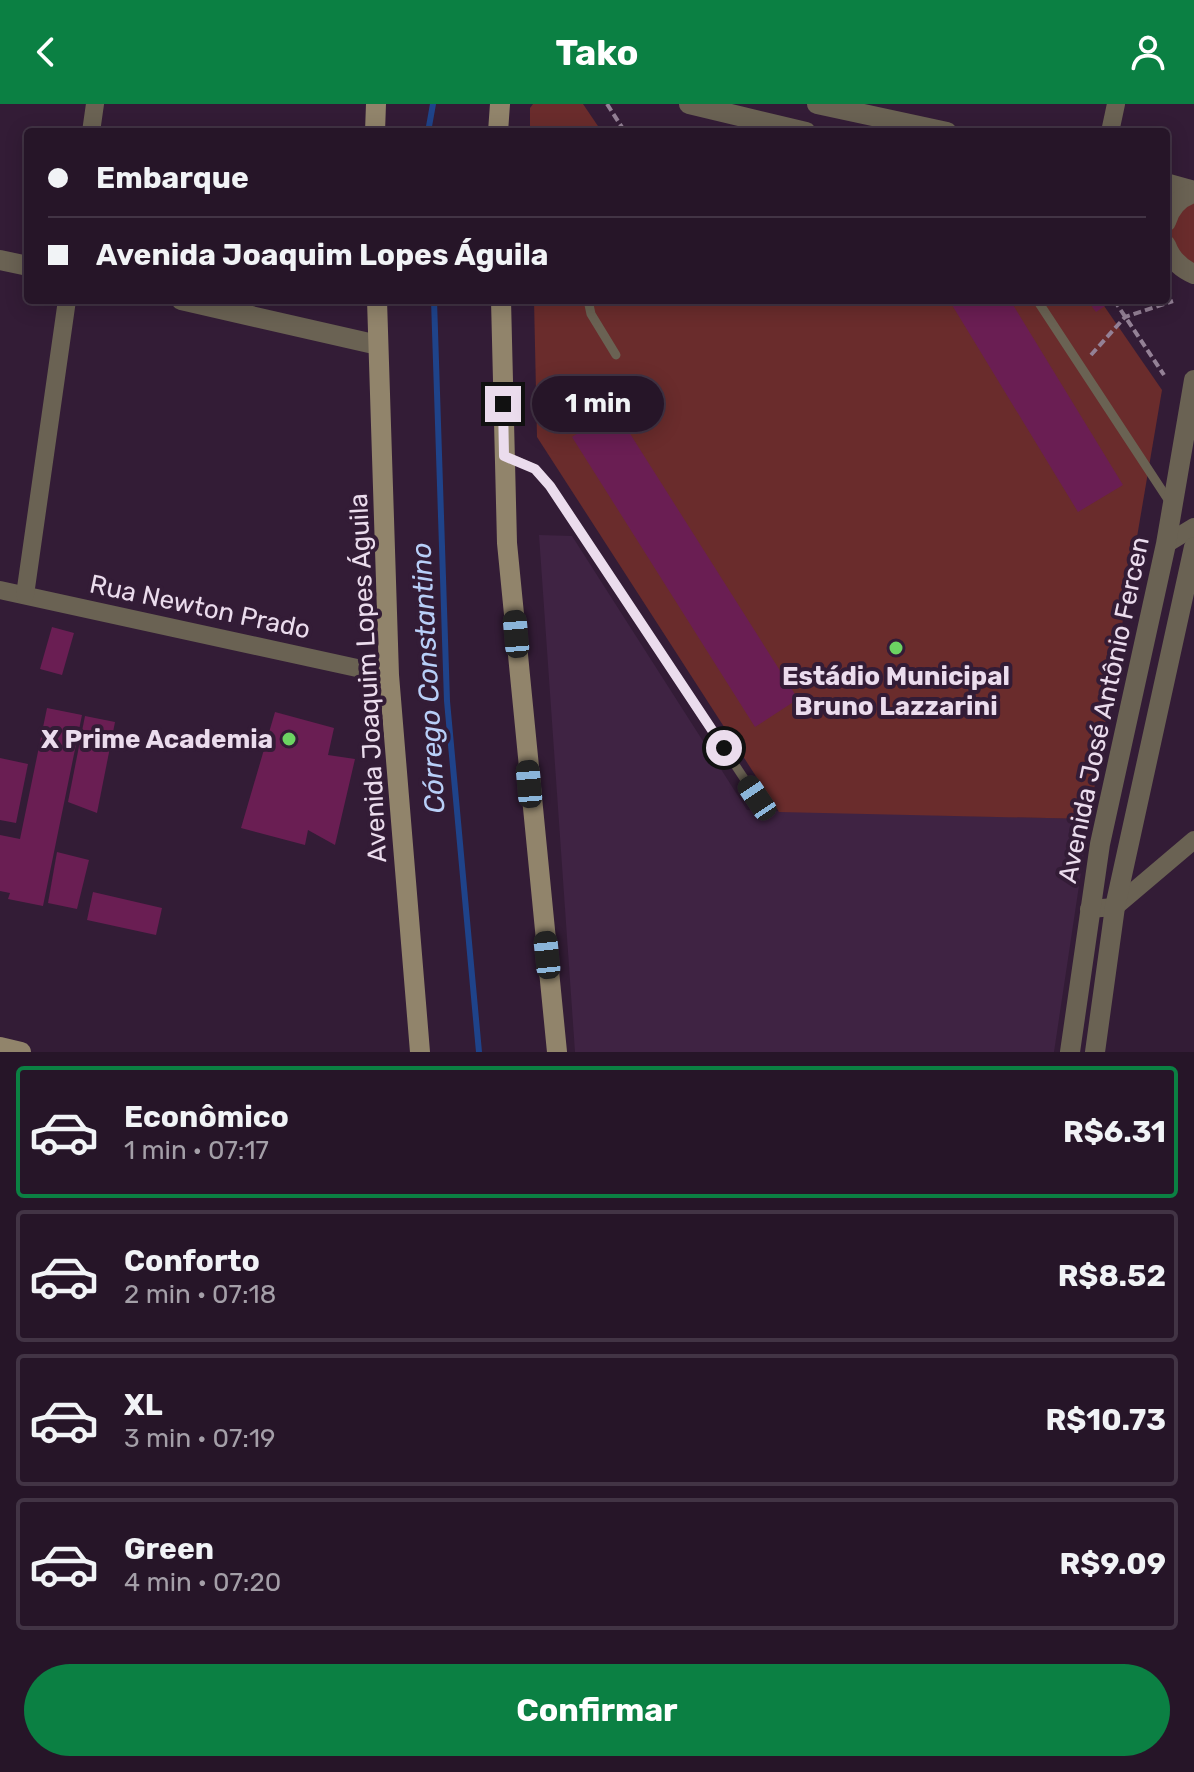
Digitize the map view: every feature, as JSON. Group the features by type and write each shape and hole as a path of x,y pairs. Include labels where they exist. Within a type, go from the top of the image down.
{"main road":[{"path":"375,128 376,104"},
{"path":"498,128 500,104"},
{"name":"Avenida Joaquim Lopes Águila","path":"377,304 389,675 420,1052"},
{"path":"501,304 507,543 557,1052"},
{"path":"0,1047 21,1052"}],"street":[{"path":"92,128 95,104"},
{"path":"689,104 750,112 795,128"},
{"path":"817,104 928,128"},
{"path":"1111,128 1116,104"},
{"path":"1170,184 1194,192"},
{"path":"1170,212 1179,200 1194,192"},
{"path":"1170,253 1181,267 1194,274"},
{"path":"0,260 24,265"},
{"path":"25,595 66,304"},
{"path":"199,304 378,345"},
{"name":"Avenida José Antônio Fercen","path":"1070,1052 1100,844 1166,544 1194,380"},
{"path":"1166,544 1194,527"},
{"name":"Avenida José Antônio Fercen","path":"1095,1052 1115,907 1194,547"},
{"name":"Rua Newton Prado","path":"0,590 389,675"},
{"path":"1089,909 1115,907 1194,840"}],"lane":[{"path":"589,304 591,314 616,355"},
{"path":"1040,304 1172,505"},
{"path":"504,456 535,469 550,486 757,798"}],"path":[{"path":"607,104 622,128"},
{"path":"1117,304 1164,375"},
{"path":"1081,366 1125,317 1164,304"}],"shaded area":[{"path":"533,104 583,104 599,128 530,128 530,108"},
{"path":"1194,200 1194,267 1187,264 1170,238 1174,218"},
{"name":"Estádio Municipal Bruno Lazzarini","path":"534,304 1103,304 1162,390 1089,819 779,812 537,437"},
{"path":"539,535 572,536 747,810 1089,819 1054,1052 575,1052"}],"building":[{"path":"951,304 1012,304 1123,485 1078,512"},
{"path":"1090,304 1103,304 1105,306 1096,312"},
{"path":"615,410 798,699 755,727 572,437"},
{"path":"52,627 74,633 62,675 40,669"},
{"path":"47,708 82,715 43,906 8,899 10,893 0,891 0,835 20,839"},
{"path":"275,712 334,728 328,755 355,759 335,845 308,830 305,845 241,828"},
{"path":"85,716 115,722 97,813 68,802"},
{"path":"0,758 28,764 16,823 0,820"},
{"path":"57,852 89,860 77,909 48,903"},
{"path":"93,892 162,908 156,935 87,920"}],"waterway":[{"name":"Córrego Constantino","path":"429,128 433,104"},
{"name":"Córrego Constantino","path":"434,304 447,701 479,1052"}],"place":[{"name":"Estádio Municipal Bruno Lazzarini","path":"896,648"},
{"name":"X Prime Academia","path":"289,739"}],"route":[{"path":"503,404 504,456 535,469 550,486 724,748"}]}
